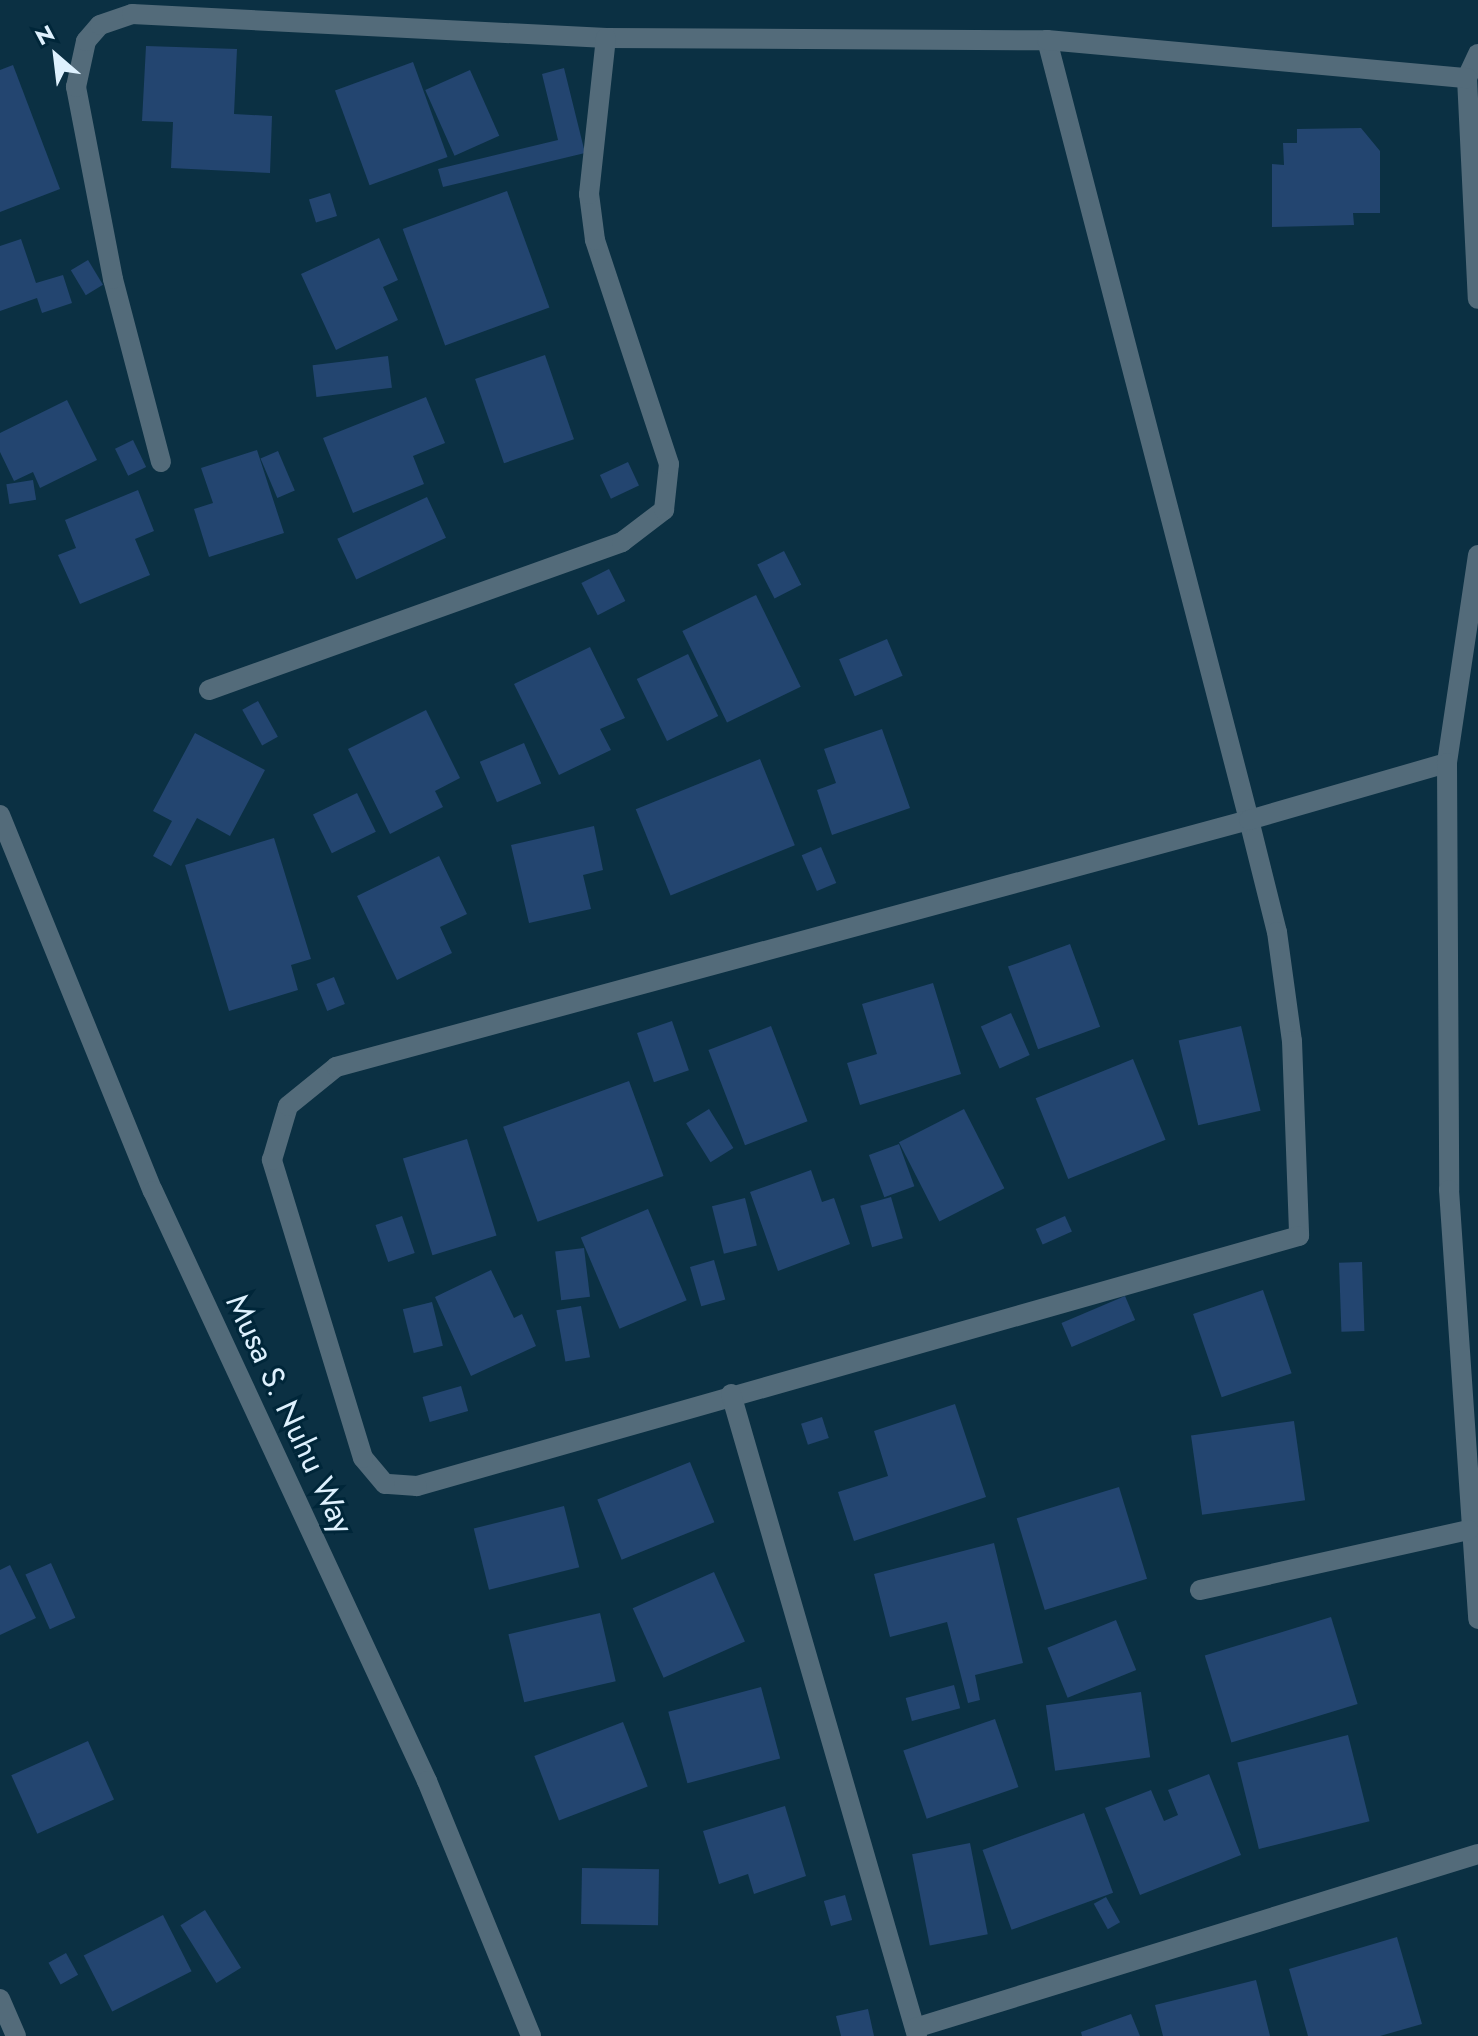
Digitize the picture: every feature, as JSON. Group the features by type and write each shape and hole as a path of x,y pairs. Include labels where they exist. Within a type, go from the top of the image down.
{"street":[{"path":"161,462 113,279 76,87 86,41 100,25 132,14 606,38 1047,40 1467,78"},
{"path":"209,690 622,542 664,510 669,464 595,240 589,194 606,38"},
{"path":"1047,40 1249,820 1277,932 1292,1041 1299,1236 731,1394 417,1486 385,1484 363,1458 272,1160 288,1106 336,1067 1249,820 1447,763"},
{"path":"1478,54 1467,78 1478,299"},
{"path":"1478,555 1447,763 1449,1190 1468,1530 1478,1619"},
{"name":"Musa S. Nuhu Way","path":"0,815 153,1191 427,1781 531,2036"},
{"path":"731,1394 916,2032 1478,1854"},
{"path":"1200,1590 1468,1530"},
{"path":"0,1999 16,2036"}],"building":[{"path":"146,46 237,49 234,114 272,116 270,173 171,168 173,122 142,121"},
{"path":"413,62 448,157 370,185 335,90"},
{"path":"13,65 60,189 0,212 0,70"},
{"path":"564,68 585,153 443,187 438,169 558,140 542,74"},
{"path":"470,70 499,136 455,156 425,90"},
{"path":"1361,128 1380,151 1380,213 1353,213 1354,225 1272,227 1272,164 1284,165 1283,143 1297,143 1297,129"},
{"path":"507,191 549,308 445,345 403,229"},
{"path":"330,193 337,216 316,222 309,199"},
{"path":"379,238 398,280 383,287 398,320 336,350 301,274"},
{"path":"21,239 36,283 63,275 72,303 42,313 37,298 0,311 0,246"},
{"path":"88,260 103,285 86,295 71,270"},
{"path":"545,355 574,439 504,463 475,379"},
{"path":"388,356 392,388 316,397 313,365"},
{"path":"426,397 445,443 413,456 424,484 353,513 323,438"},
{"path":"67,400 97,460 40,488 33,472 14,481 0,452 0,433"},
{"path":"133,440 146,467 128,476 115,449"},
{"path":"257,450 284,533 209,557 194,509 213,503 201,468"},
{"path":"278,451 295,491 277,498 261,458"},
{"path":"628,462 639,486 611,499 600,475"},
{"path":"33,480 36,500 9,504 6,484"},
{"path":"138,490 154,531 135,539 150,575 80,604 58,555 76,548 65,520"},
{"path":"427,497 446,538 356,580 337,539"},
{"path":"784,551 801,585 775,598 757,565"},
{"path":"609,569 625,601 598,615 581,583"},
{"path":"756,595 801,687 727,723 682,631"},
{"path":"887,639 903,676 855,696 839,659"},
{"path":"590,647 625,718 600,729 611,750 559,775 514,684"},
{"path":"688,654 718,716 667,741 637,679"},
{"path":"258,701 278,737 262,746 242,710"},
{"path":"426,710 460,778 435,791 443,807 390,834 348,749"},
{"path":"882,729 910,808 832,835 817,790 836,783 824,749"},
{"path":"195,733 265,770 230,836 197,818 171,866 153,856 172,821 153,811"},
{"path":"524,743 541,784 497,802 480,762"},
{"path":"760,759 795,845 671,895 636,809"},
{"path":"357,793 376,832 332,853 313,814"},
{"path":"594,826 603,870 583,875 591,909 529,923 511,845"},
{"path":"274,838 311,959 291,965 298,990 229,1011 185,865"},
{"path":"821,847 836,883 817,891 802,855"},
{"path":"439,856 467,914 440,927 452,953 397,980 357,896"},
{"path":"1070,944 1100,1027 1038,1049 1008,967"},
{"path":"334,977 345,1004 327,1011 316,984"},
{"path":"933,983 961,1074 860,1105 847,1063 877,1054 862,1004"},
{"path":"1011,1013 1030,1055 1000,1068 981,1026"},
{"path":"672,1021 689,1070 654,1082 637,1033"},
{"path":"771,1026 808,1121 745,1145 708,1050"},
{"path":"1241,1026 1261,1111 1198,1125 1179,1040"},
{"path":"1133,1059 1166,1140 1068,1179 1036,1098"},
{"path":"629,1081 664,1176 538,1222 503,1127"},
{"path":"709,1109 733,1148 710,1162 686,1123"},
{"path":"964,1109 1004,1188 939,1221 899,1142"},
{"path":"467,1139 497,1236 432,1255 403,1159"},
{"path":"899,1144 914,1186 884,1197 869,1155"},
{"path":"811,1170 822,1202 834,1198 850,1244 778,1271 750,1192"},
{"path":"891,1197 903,1238 872,1247 860,1206"},
{"path":"745,1198 757,1246 724,1254 712,1206"},
{"path":"648,1209 687,1300 619,1329 581,1238"},
{"path":"402,1216 415,1253 388,1262 376,1225"},
{"path":"1065,1216 1072,1232 1043,1245 1036,1229"},
{"path":"584,1248 590,1297 561,1300 555,1252"},
{"path":"714,1260 725,1299 701,1306 690,1267"},
{"path":"1362,1262 1364,1331 1341,1332 1339,1263"},
{"path":"491,1270 514,1318 522,1314 536,1346 471,1376 435,1297"},
{"path":"1263,1290 1292,1373 1222,1397 1193,1314"},
{"path":"1125,1296 1135,1320 1072,1347 1061,1323"},
{"path":"432,1302 443,1346 414,1353 403,1309"},
{"path":"581,1306 590,1357 565,1362 556,1310"},
{"path":"461,1386 468,1411 430,1422 423,1397"},
{"path":"955,1404 986,1497 854,1541 838,1492 888,1476 874,1431"},
{"path":"822,1417 829,1438 808,1445 801,1424"},
{"path":"1294,1421 1305,1500 1202,1515 1191,1435"},
{"path":"690,1462 714,1522 622,1560 597,1499"},
{"path":"1119,1487 1147,1579 1045,1610 1017,1518"},
{"path":"564,1506 579,1567 489,1590 474,1528"},
{"path":"994,1543 1023,1663 975,1675 980,1700 968,1703 947,1622 890,1637 874,1574"},
{"path":"51,1563 75,1618 50,1629 25,1574"},
{"path":"10,1565 36,1618 0,1635 0,1570"},
{"path":"714,1572 745,1641 664,1678 633,1608"},
{"path":"600,1613 616,1681 524,1702 508,1634"},
{"path":"1331,1617 1358,1704 1231,1743 1205,1656"},
{"path":"1116,1620 1136,1670 1068,1698 1047,1648"},
{"path":"954,1685 960,1708 912,1721 906,1698"},
{"path":"761,1687 780,1758 687,1783 668,1712"},
{"path":"1141,1692 1150,1757 1055,1771 1046,1705"},
{"path":"995,1719 1018,1787 927,1819 903,1751"},
{"path":"623,1722 648,1786 559,1820 534,1756"},
{"path":"1348,1735 1370,1821 1259,1849 1237,1763"},
{"path":"88,1741 114,1799 37,1834 11,1775"},
{"path":"1209,1774 1241,1855 1140,1895 1105,1808 1151,1790 1164,1821 1178,1815 1168,1790"},
{"path":"785,1806 806,1876 754,1894 748,1874 719,1884 703,1831"},
{"path":"1084,1813 1113,1893 1012,1930 983,1850"},
{"path":"970,1843 988,1934 930,1946 912,1854"},
{"path":"582,1868 659,1869 658,1925 581,1924"},
{"path":"845,1895 852,1920 831,1926 824,1901"},
{"path":"1106,1897 1120,1922 1108,1929 1094,1904"},
{"path":"205,1910 241,1968 216,1983 180,1925"},
{"path":"163,1915 192,1971 112,2012 84,1955"},
{"path":"1397,1937 1422,2024 1380,2036 1308,2036 1289,1969"},
{"path":"66,1953 78,1975 61,1985 49,1963"},
{"path":"1256,1980 1270,2036 1163,2036 1155,2005"},
{"path":"868,2009 874,2036 841,2036 836,2016"},
{"path":"1131,2014 1140,2036 1082,2036 1081,2032"}]}
